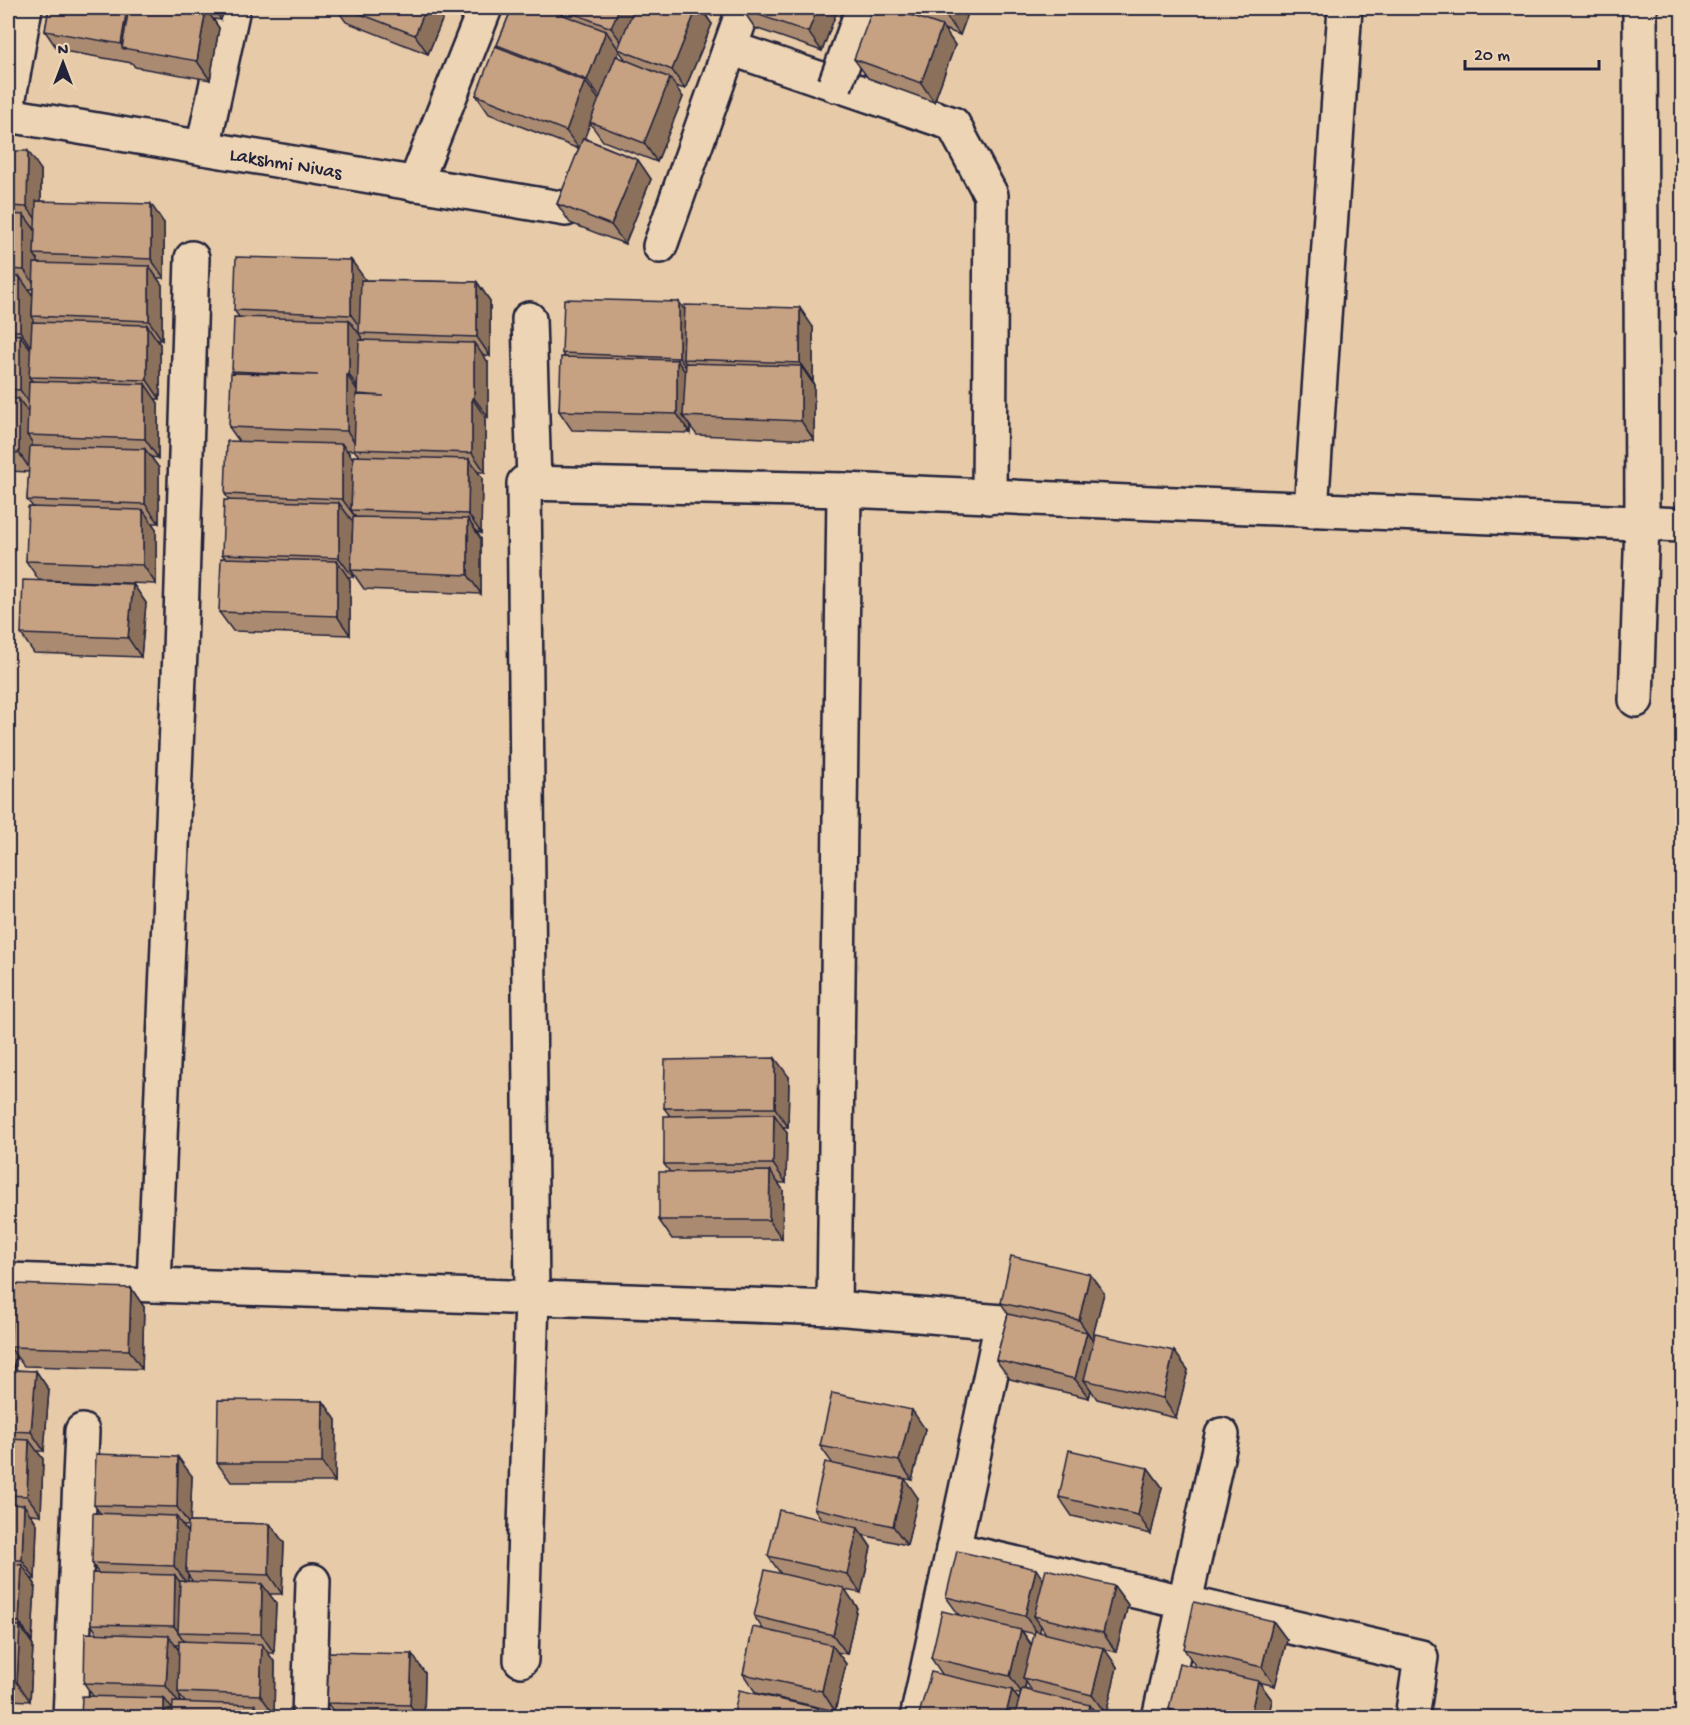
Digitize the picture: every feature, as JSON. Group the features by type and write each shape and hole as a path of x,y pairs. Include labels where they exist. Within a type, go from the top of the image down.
{"street":[{"path":"8,103 25,8"},
{"path":"203,148 233,8"},
{"path":"415,184 485,8"},
{"path":"660,246 744,8"},
{"path":"835,85 863,8"},
{"path":"1311,510 1345,8"},
{"path":"1636,700 1642,524 1640,8"},
{"path":"730,48 953,124 991,195 989,496"},
{"name":"Lakshmi Nivas","path":"8,115 566,209"},
{"path":"154,1285 179,675 192,258"},
{"path":"529,319 534,483"},
{"path":"521,1660 532,1298 524,483 844,490 1683,525"},
{"path":"834,1308 844,490"},
{"path":"8,1280 834,1308 1002,1322 917,1718"},
{"path":"70,1718 82,1431"},
{"path":"1159,1718 1222,1435"},
{"path":"953,1549 1421,1657 1412,1718"},
{"path":"309,1718 313,1581"}],"building":[{"path":"49,8 127,8 121,44 45,31"},
{"path":"129,8 206,9 197,61 122,48"},
{"path":"345,8 426,8 415,35"},
{"path":"512,8 545,8 606,31 587,80 497,45"},
{"path":"560,8 619,8 611,28"},
{"path":"634,8 697,8 672,70 618,49"},
{"path":"742,8 818,8 808,32"},
{"path":"873,8 890,8 942,26 921,83 854,59"},
{"path":"923,8 949,8 946,16"},
{"path":"495,46 585,81 566,131 476,95"},
{"path":"616,56 670,78 644,143 590,122"},
{"path":"583,138 638,160 611,225 557,204"},
{"path":"8,151 28,151 27,207 8,206"},
{"path":"36,201 151,204 151,259 34,254"},
{"path":"8,214 24,215 24,270 8,269"},
{"path":"236,257 351,260 351,315 234,310"},
{"path":"34,263 149,266 149,321 32,316"},
{"path":"8,276 20,277 20,331 8,331"},
{"path":"361,280 477,282 477,337 359,333"},
{"path":"564,299 679,302 679,358 562,353"},
{"path":"685,305 800,308 800,363 683,359"},
{"path":"234,317 349,320 347,431 229,427 231,373 318,375 232,371"},
{"path":"32,322 147,325 147,380 29,377"},
{"path":"8,334 20,335 20,390 8,389"},
{"path":"359,340 474,343 472,453 354,449 356,395 384,396 357,394"},
{"path":"561,357 677,360 677,414 559,411"},
{"path":"686,363 801,366 801,421 683,416"},
{"path":"29,381 145,384 145,439 27,435"},
{"path":"8,398 19,399 19,453 8,453"},
{"path":"227,441 342,444 342,499 225,494"},
{"path":"30,446 145,449 145,504 27,500"},
{"path":"353,456 469,459 468,514 351,510"},
{"path":"224,500 339,503 339,558 222,554"},
{"path":"28,507 143,510 143,565 26,561"},
{"path":"353,517 468,519 468,575 351,570"},
{"path":"221,558 337,561 337,616 219,612"},
{"path":"23,580 133,584 128,638 21,634"},
{"path":"775,1058 775,1108 664,1108 665,1060"},
{"path":"774,1114 773,1164 664,1164 664,1116"},
{"path":"770,1171 769,1220 659,1220 659,1172"},
{"path":"1011,1256 1090,1274 1079,1320 1001,1303"},
{"path":"14,1284 131,1288 129,1350 10,1347"},
{"path":"1008,1314 1087,1332 1075,1379 996,1360"},
{"path":"1095,1334 1174,1351 1163,1398 1084,1380"},
{"path":"8,1370 36,1371 31,1432 8,1431"},
{"path":"832,1393 912,1410 899,1461 820,1446"},
{"path":"218,1400 323,1401 322,1463 217,1463"},
{"path":"8,1439 29,1440 27,1496 8,1495"},
{"path":"1069,1450 1148,1468 1138,1515 1059,1497"},
{"path":"96,1454 178,1457 177,1507 94,1505"},
{"path":"825,1462 905,1479 893,1526 814,1508"},
{"path":"8,1504 24,1505 22,1560 8,1560"},
{"path":"779,1510 858,1528 847,1574 768,1556"},
{"path":"93,1513 176,1516 174,1566 92,1563"},
{"path":"188,1522 270,1524 269,1575 186,1572"},
{"path":"957,1551 1036,1569 1025,1616 946,1597"},
{"path":"8,1564 22,1565 19,1622 8,1621"},
{"path":"1046,1569 1114,1586 1103,1633 1034,1616"},
{"path":"765,1570 844,1588 833,1635 754,1616"},
{"path":"92,1573 175,1575 174,1626 91,1624"},
{"path":"180,1581 262,1584 261,1634 178,1632"},
{"path":"1194,1602 1273,1621 1262,1667 1184,1649"},
{"path":"942,1611 1021,1630 1010,1676 931,1658"},
{"path":"8,1625 20,1626 17,1682 8,1682"},
{"path":"753,1627 832,1645 822,1691 743,1674"},
{"path":"1035,1631 1104,1648 1092,1695 1023,1678"},
{"path":"85,1633 169,1636 166,1686 84,1683"},
{"path":"179,1641 262,1644 260,1695 178,1692"},
{"path":"329,1652 412,1654 410,1705 327,1703"},
{"path":"1179,1663 1258,1681 1250,1718 1204,1718 1169,1709"},
{"path":"931,1672 1012,1690 1005,1718 918,1718"},
{"path":"1022,1689 1090,1705 1087,1718 1014,1718"},
{"path":"739,1690 818,1708 816,1718 733,1718"},
{"path":"82,1696 164,1698 164,1718 81,1718"},
{"path":"173,1702 255,1705 255,1718 172,1718"},
{"path":"325,1712 408,1714 408,1718 325,1718"}]}
